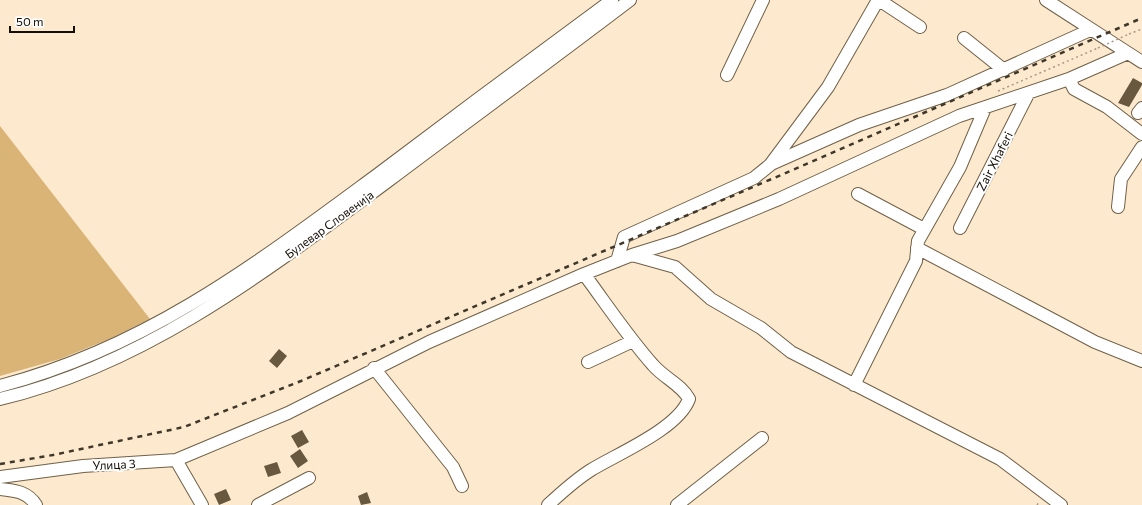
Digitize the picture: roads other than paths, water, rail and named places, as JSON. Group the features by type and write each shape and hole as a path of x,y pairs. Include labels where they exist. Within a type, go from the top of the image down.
{"street":[{"name":"Булевар Словенија","path":"0,386 70,365 114,346 158,324 210,293 300,232 612,0"},
{"name":"Булевар Словенија","path":"0,400 48,386 85,372 141,346 209,308 265,271 630,0"},
{"path":"727,75 763,0"},
{"path":"616,261 624,238 754,178 770,165 828,87 879,0 920,27"},
{"path":"1046,0 1090,30 1137,57"},
{"path":"770,165 858,125 947,95 1004,70 1060,42 1090,30"},
{"path":"964,38 1004,70"},
{"name":"Улица 3","path":"0,477 82,466 176,460 325,396 374,368 429,342 616,261 677,241 779,200 959,116 1137,57"},
{"path":"1069,79 1074,89 1107,107 1142,134"},
{"name":"Zair Xhaferi","path":"960,228 1028,94"},
{"path":"854,385 916,261 918,241 960,167 985,108"},
{"path":"1118,207 1121,179 1142,147"},
{"path":"858,194 924,229"},
{"path":"917,248 1095,342 1142,361"},
{"path":"632,255 675,267 712,299 761,328 791,352 1000,459 1061,505"},
{"path":"548,505 568,485 612,457 646,440 668,424 686,406 689,399 686,393 655,367 633,341 584,274"},
{"path":"588,362 633,341"},
{"path":"374,368 453,468 462,486"},
{"path":"677,505 762,438"},
{"path":"176,460 202,505"},
{"path":"258,505 309,478"},
{"path":"0,490 17,491 27,494 36,505"}],"railway":[{"path":"0,464 53,455 184,427 301,381 1142,18"}]}
